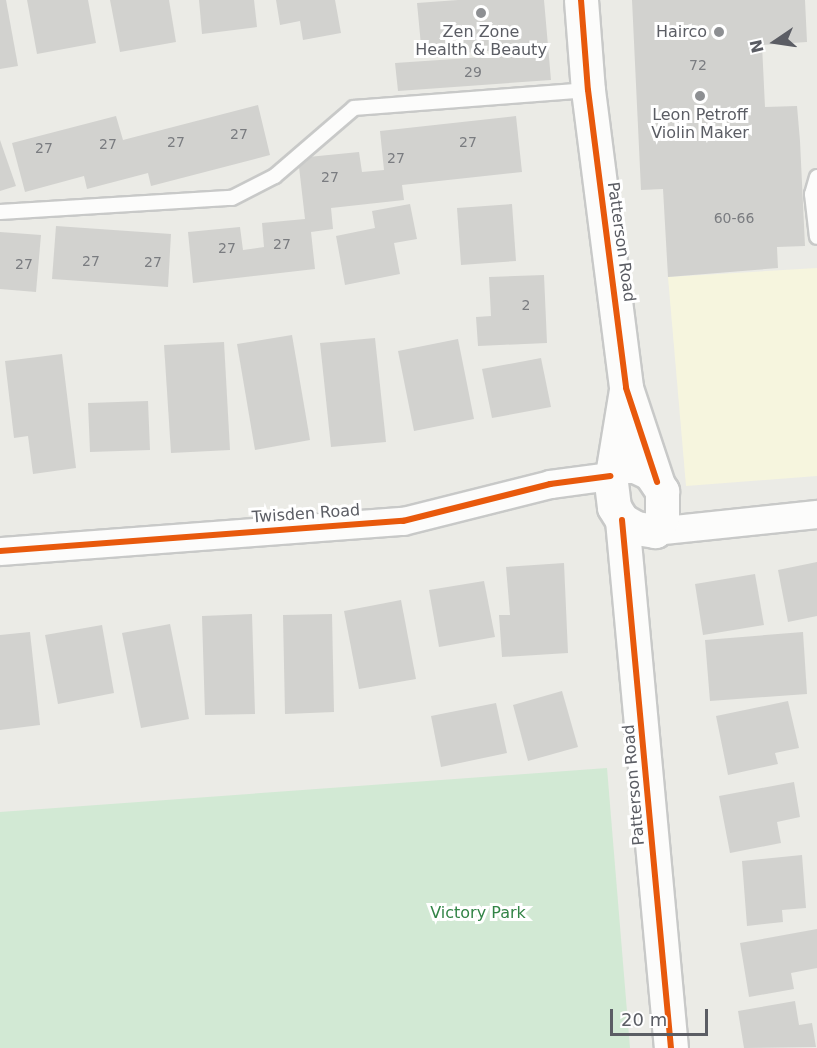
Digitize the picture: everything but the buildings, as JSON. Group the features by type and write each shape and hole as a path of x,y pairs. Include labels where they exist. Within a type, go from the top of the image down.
{"street":[{"name":"Patterson Road","path":"581,0 588,90 626,388 650,513 636,648 671,1048"},
{"name":"Patterson Road","path":"626,388 609,491 650,513"},
{"path":"612,472 635,466 650,513 704,523 817,514"},
{"name":"Twisden Road","path":"0,551 403,520 550,484 612,472"}],"lane":[{"path":"0,212 232,198 275,176 354,108 588,90"},
{"path":"817,177 812,194 817,237"}],"shaded area":[{"path":"817,268 817,476 686,486 668,277"}],"green space":[{"name":"Victory Park","path":"607,768 630,1048 0,1048 0,812"}],"cycle path":[{"path":"581,0 588,90 626,388 657,482"},
{"path":"0,551 403,521 550,484 610,476"},
{"path":"622,520 671,1048"}],"place":[{"name":"Zen Zone Health & Beauty","path":"481,13"},
{"name":"Hairco","path":"719,32"},
{"name":"Leon Petroff Violin Maker","path":"700,96"}]}
